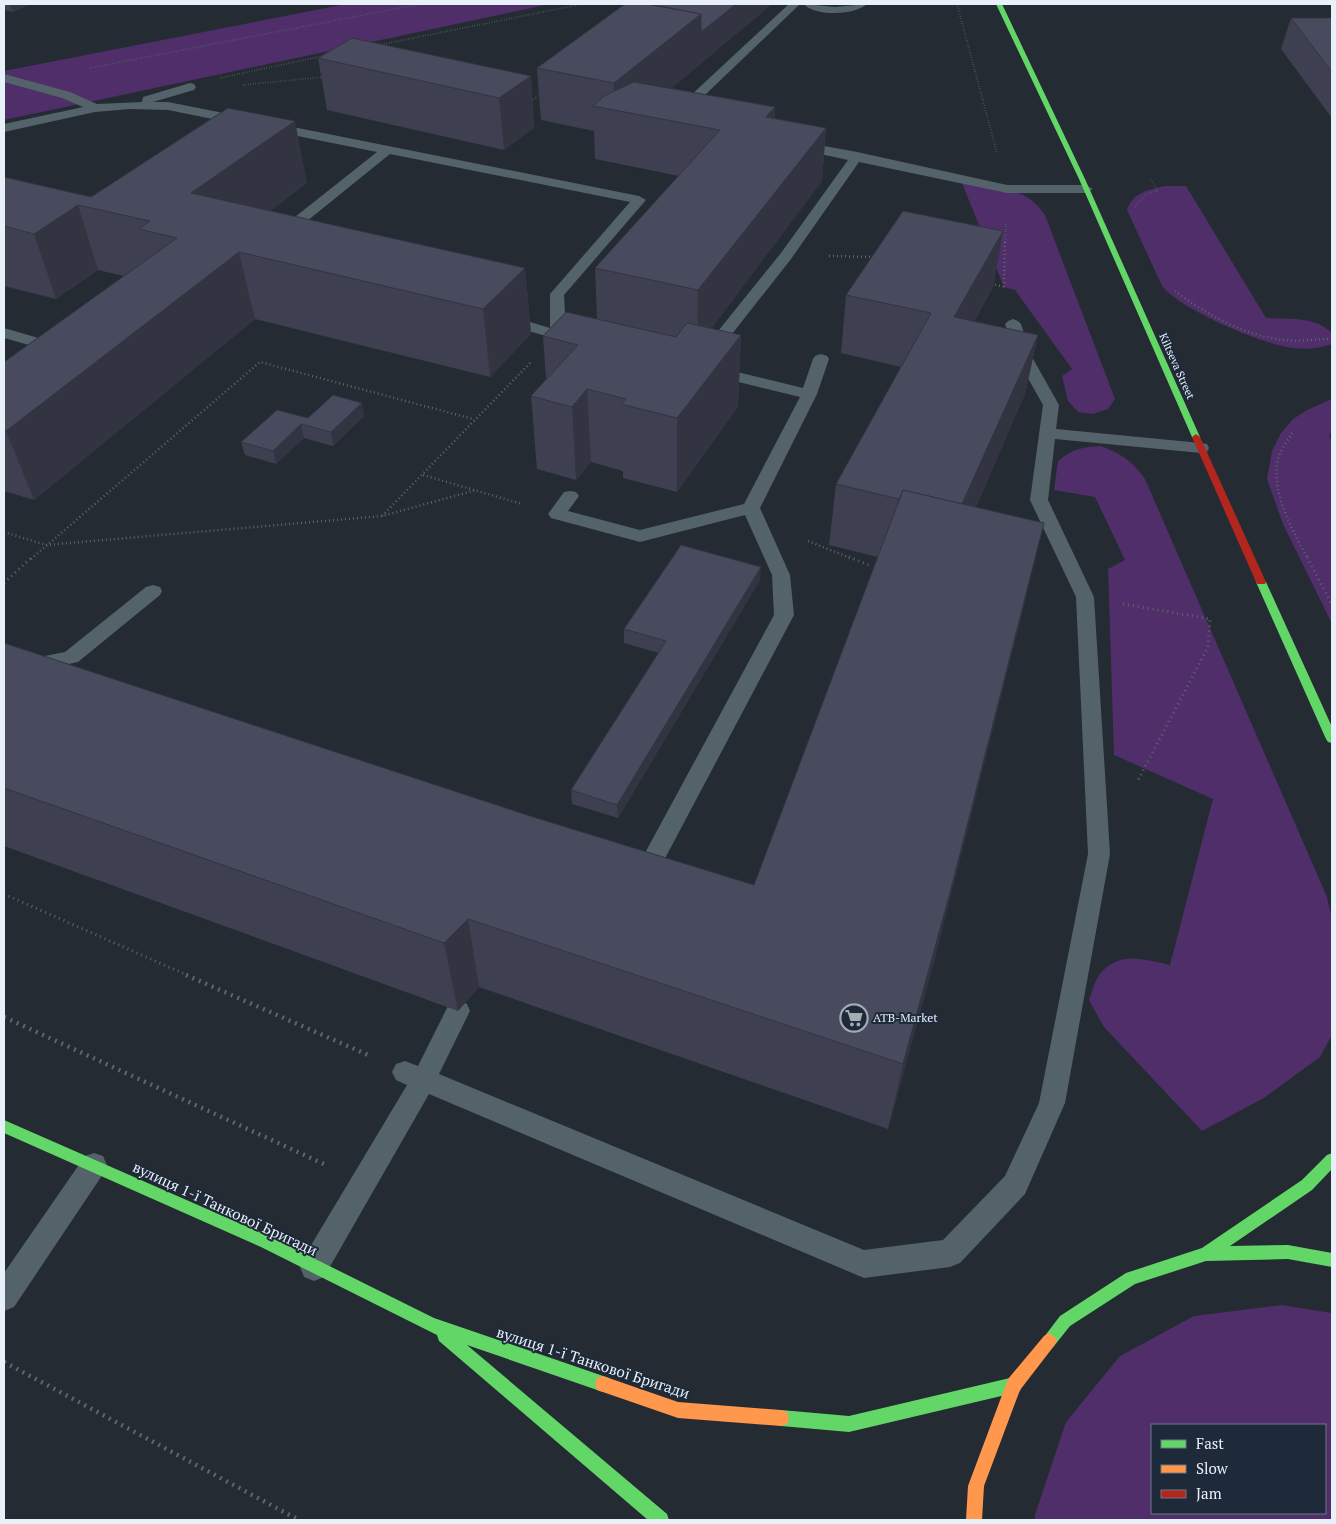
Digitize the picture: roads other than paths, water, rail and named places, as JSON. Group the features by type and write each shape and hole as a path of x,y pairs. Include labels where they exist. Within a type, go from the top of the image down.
{"main road":[{"name":"Kiltseva Street","path":"999,4 1086,189 1164,370 1202,448 1277,620 1332,739"},
{"name":"вулиця 1-ї Танкової Бригади","path":"4,1126 257,1238 431,1325 678,1410 849,1424 1014,1385"},
{"path":"1206,1254 1307,1185 1332,1160"},
{"path":"974,1520 976,1486 1014,1385 1065,1321 1130,1278 1206,1254 1288,1252 1332,1260"},
{"name":"вулиця 1-ї Танкової Бригади","path":"431,1325 662,1520"}],"lane":[{"path":"690,125 670,121 795,4"},
{"path":"809,4 824,10 845,9 862,4"},
{"path":"4,78 66,95 95,108"},
{"path":"4,128 95,108 130,104 190,87"},
{"path":"130,104 168,106 639,200 557,294 558,335"},
{"path":"788,143 1007,189 1086,189"},
{"path":"267,247 388,149"},
{"path":"809,394 697,368 786,256 857,156"},
{"path":"492,316 586,341"},
{"path":"415,1075 864,1264 950,1253 1015,1185 1052,1103 1099,854 1085,597 1039,500 1052,405 1024,358 1013,324"},
{"path":"4,333 62,349 48,361"},
{"path":"570,496 557,514 640,536 751,508 809,394 821,359"},
{"path":"1049,433 1202,448"},
{"path":"617,865 645,875 784,615 781,575 751,508"},
{"path":"4,671 71,657 153,591"},
{"path":"35,664 72,677"},
{"path":"314,1266 364,1183 415,1075 458,1011"},
{"path":"4,1297 94,1165"}],"place":[{"name":"ATB-Market","path":"854,1018"}]}
